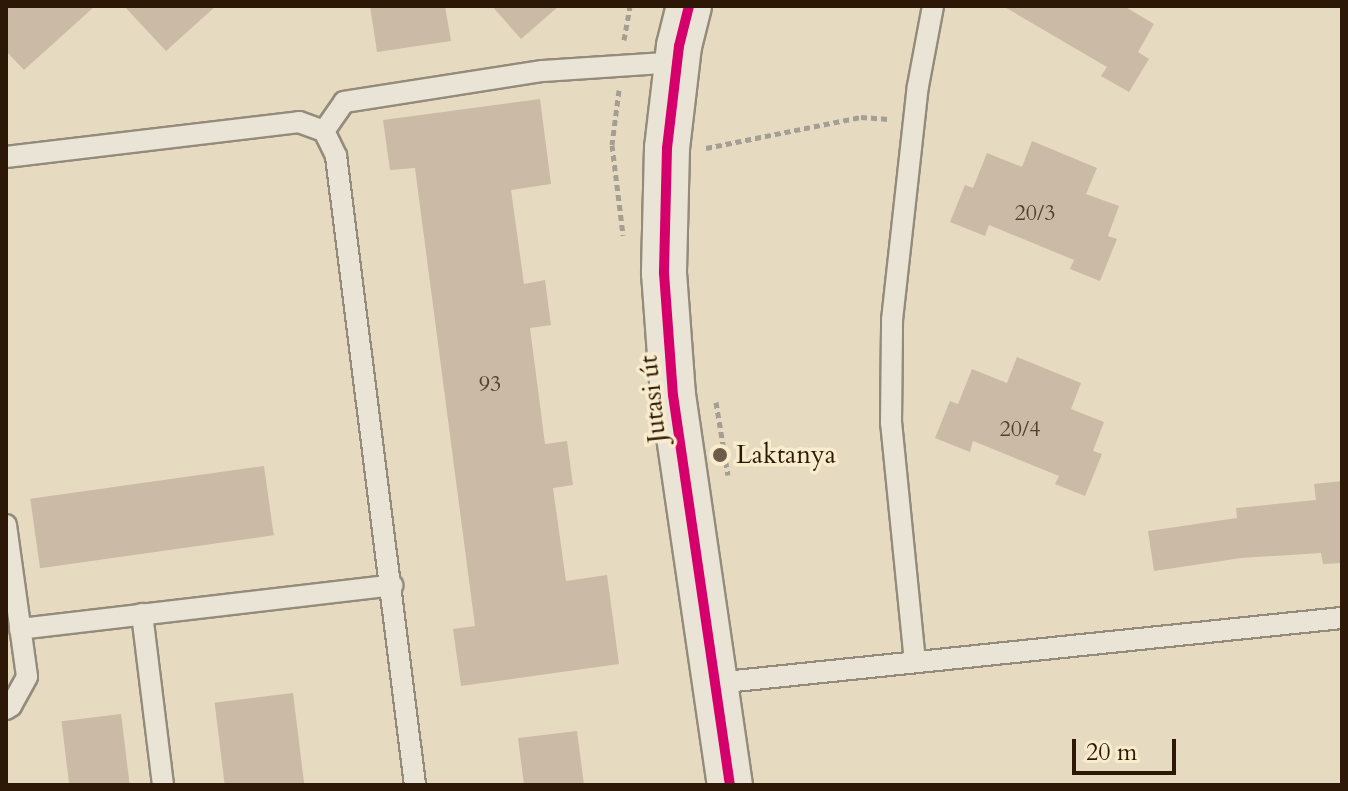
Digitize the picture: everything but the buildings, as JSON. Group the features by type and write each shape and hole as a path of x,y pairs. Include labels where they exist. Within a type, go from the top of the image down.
{"street":[{"name":"Jutasi út","path":"689,6 677,62 667,148 664,273 673,395 730,785"}],"lane":[{"path":"915,662 891,423 892,320 914,121 933,6"},
{"path":"324,131 344,102 543,71 677,62"},
{"path":"6,157 299,122 324,131 336,156 415,785"},
{"path":"6,525 27,677 11,706 6,709"},
{"path":"20,629 392,585"},
{"path":"142,614 163,785"},
{"path":"716,683 1342,618"}],"path":[{"path":"612,145 697,150 861,117 914,121"},
{"path":"716,399 728,479"}],"cycle path":[{"path":"689,6 679,46 667,148 664,273 673,395 730,785"}],"place":[{"name":"Laktanya","path":"720,455"}]}
